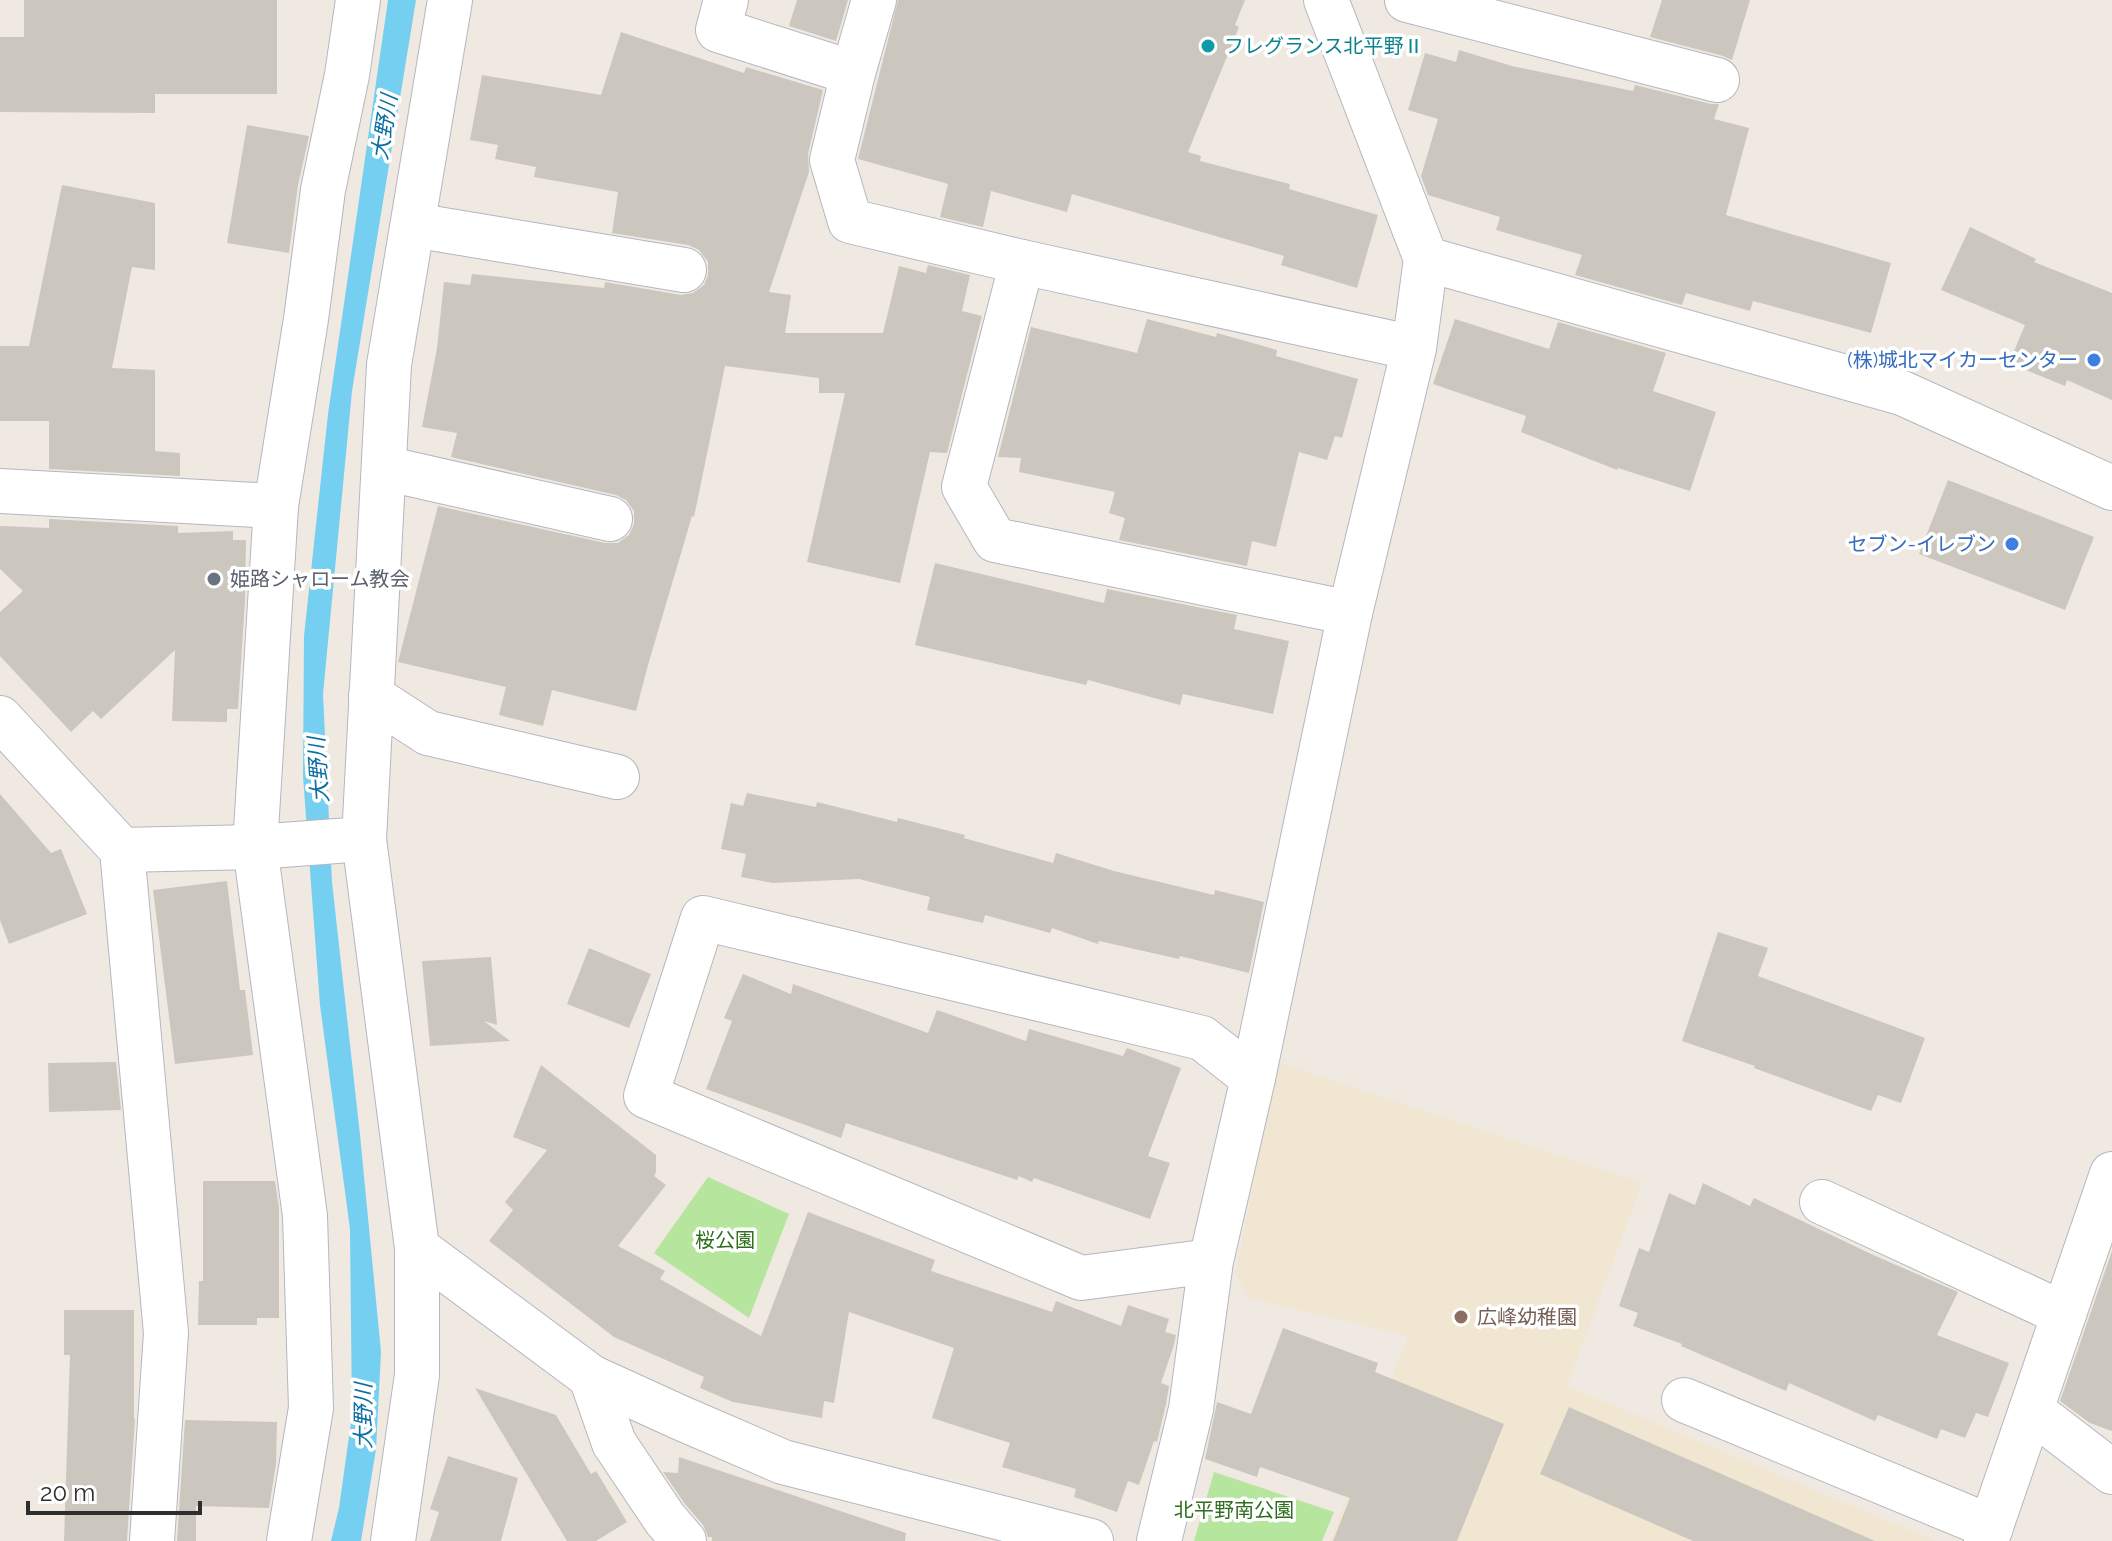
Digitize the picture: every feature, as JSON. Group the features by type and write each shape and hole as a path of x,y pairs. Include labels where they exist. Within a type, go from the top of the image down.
{"street":[{"path":"289,1541 311,1408 305,1216 255,847 276,506 323,190 347,75 358,0"},
{"path":"393,1541 417,1375 417,1248 364,839 389,365 450,0"},
{"path":"726,0 718,30 853,73"},
{"path":"874,0 832,160 850,221 1414,348"},
{"path":"1159,1541 1191,1409 1211,1261 1253,1078 1350,613 1414,348 1426,259 1326,0"},
{"path":"1407,0 1717,80"},
{"path":"413,225 684,270"},
{"path":"1426,259 1902,393 2112,488"},
{"path":"1022,262 964,487 995,540 1350,613"},
{"path":"384,468 610,519"},
{"path":"0,491 276,506"},
{"path":"371,696 428,733 617,777"},
{"path":"0,718 122,850 166,1333 152,1541"},
{"path":"122,850 255,847 364,839"},
{"path":"1211,1261 1081,1278 646,1096 703,918 1202,1038 1253,1078"},
{"path":"1684,1400 1988,1534 2112,1174"},
{"path":"1822,1202 2064,1314"},
{"path":"417,1248 591,1377 681,1418 783,1462 1091,1541"},
{"path":"591,1377 614,1443 665,1519 684,1541"},
{"path":"2031,1410 2112,1472"}],"shaded area":[{"name":"広峰幼稚園","path":"1276,1062 1642,1183 1567,1386 1936,1541 1330,1541 1408,1336 1249,1298 1236,1274"}],"green space":[{"name":"桜公園","path":"708,1177 789,1214 749,1318 654,1253"},
{"name":"北平野南公園","path":"1214,1472 1334,1512 1322,1541 1194,1541"}],"water":[{"name":"大野川","path":"388,0 416,0 352,391 323,694 332,882 381,1352 376,1449 361,1541 331,1541 339,1508 352,1415 350,1229 320,1005 303,776 304,636 328,414"}],"building":[{"path":"24,0 277,0 277,94 155,94 155,113 0,112 0,37 24,37"},
{"path":"797,0 848,0 836,41 789,26"},
{"path":"898,0 1245,0 1235,25 1239,27 1188,152 1201,156 1200,161 1290,184 1289,189 1378,215 1357,288 1281,265 1284,256 1072,194 1067,212 991,191 983,227 940,217 948,184 858,159"},
{"path":"1662,0 1750,0 1732,60 1650,37"},
{"path":"621,32 744,73 746,67 823,90 808,154 809,172 769,292 791,295 785,333 883,333 899,266 926,273 928,265 970,275 962,311 982,316 947,453 930,452 900,583 807,562 845,393 819,393 819,378 725,366 694,517 636,711 552,690 543,726 499,715 506,687 398,662 438,506 605,543 618,543 629,535 634,524 634,511 626,500 616,495 451,457 457,433 422,427 437,348 444,282 470,285 472,274 604,288 605,282 681,295 693,293 704,285 708,262 699,250 688,245 612,233 618,192 534,177 536,167 495,159 498,145 470,140 482,75 601,95"},
{"path":"1459,50 1512,66 1633,91 1635,85 1719,104 1714,119 1749,128 1726,215 1891,263 1871,333 1753,301 1750,311 1686,293 1682,305 1575,275 1582,255 1496,230 1500,217 1428,195 1421,176 1438,119 1408,110 1425,53 1456,62"},
{"path":"247,125 309,136 298,185 289,253 227,243"},
{"path":"62,185 155,203 155,270 132,267 112,368 155,370 155,451 180,453 180,476 49,469 49,421 0,421 0,346 29,346"},
{"path":"1970,227 2036,259 2034,262 2112,293 2112,400 2067,380 2065,386 2009,363 2025,325 1941,290"},
{"path":"1147,319 1216,337 1217,333 1277,350 1276,356 1358,379 1342,438 1335,436 1327,460 1299,452 1276,547 1252,541 1247,566 1119,540 1125,518 1109,513 1115,492 1019,472 1021,458 998,457 1031,327 1137,353"},
{"path":"1455,319 1549,349 1558,322 1666,353 1653,391 1716,412 1690,491 1617,470 1521,432 1526,416 1433,384"},
{"path":"1948,480 2094,537 2065,610 1919,554"},
{"path":"49,519 178,526 178,533 233,531 233,540 246,540 238,709 227,709 227,722 172,721 175,650 101,719 93,711 71,732 0,656 0,612 23,591 0,569 0,526 49,528"},
{"path":"935,563 1104,603 1107,589 1237,615 1234,629 1289,641 1273,714 1183,694 1180,705 1088,680 1086,685 915,645"},
{"path":"747,793 816,807 817,802 897,822 898,818 1053,863 1056,853 1114,871 1214,895 1215,890 1264,902 1249,973 1180,956 1179,959 1099,941 1098,944 1052,928 1050,933 985,915 983,923 927,910 930,897 859,879 773,883 741,877 746,854 721,849 731,803 743,806"},
{"path":"0,794 51,853 61,849 87,914 9,944 0,920"},
{"path":"227,881 240,990 245,990 253,1055 175,1064 153,890"},
{"path":"1718,932 1768,948 1758,976 1925,1038 1901,1103 1878,1095 1871,1111 1682,1041"},
{"path":"589,948 651,974 629,1028 567,1004"},
{"path":"491,957 497,1025 484,1021 510,1041 430,1046 422,961"},
{"path":"743,974 791,994 793,984 928,1033 937,1010 1026,1041 1029,1029 1123,1056 1127,1048 1181,1068 1148,1156 1170,1163 1150,1219 1034,1178 1032,1182 1019,1176 1017,1180 846,1123 841,1138 706,1089 732,1021 724,1018"},
{"path":"116,1062 121,1110 49,1112 48,1063"},
{"path":"541,1065 656,1155 654,1176 666,1185 618,1246 665,1271 660,1279 761,1336 808,1212 935,1260 931,1271 1052,1312 1056,1301 1121,1326 1128,1305 1169,1319 1165,1332 1176,1335 1161,1383 1169,1386 1166,1404 1157,1442 1154,1441 1139,1485 1128,1481 1117,1512 1074,1497 1076,1489 1002,1467 1010,1443 932,1418 954,1348 849,1312 834,1403 824,1401 822,1418 733,1402 700,1388 704,1377 614,1337 489,1241 513,1210 505,1202 547,1150 513,1137"},
{"path":"203,1181 275,1181 279,1208 279,1318 257,1318 257,1325 198,1325 199,1281 203,1281"},
{"path":"1703,1183 1750,1206 1754,1198 1958,1292 1937,1335 2009,1363 1988,1417 1976,1413 1965,1438 1941,1429 1937,1439 1878,1415 1875,1421 1789,1383 1786,1391 1682,1344 1633,1326 1638,1313 1619,1306 1639,1248 1649,1252 1669,1193 1695,1205"},
{"path":"2112,1251 2112,1431 2090,1423 2060,1401"},
{"path":"64,1310 134,1310 135,1419 127,1541 64,1541 70,1355 64,1355"},
{"path":"1283,1328 1378,1363 1375,1372 1504,1424 1457,1541 1333,1541 1350,1498 1260,1467 1257,1477 1205,1459 1217,1402 1251,1414"},
{"path":"475,1388 556,1415 591,1474 596,1471 627,1522 596,1541 567,1541"},
{"path":"1569,1407 1875,1541 1693,1541 1540,1474"},
{"path":"185,1420 277,1422 276,1464 269,1508 196,1506 196,1541 177,1541"},
{"path":"448,1456 518,1478 501,1541 430,1541 439,1512 430,1509"},
{"path":"679,1457 906,1533 905,1541 712,1541 663,1472 678,1473"}],"place":[{"name":"フレグランス北平野Ⅱ","path":"1208,46"},
{"name":"(株)城北マイカーセンター","path":"2094,360"},
{"name":"セブン-イレブン","path":"2012,544"},
{"name":"姫路シャローム教会","path":"214,579"},
{"name":"広峰幼稚園","path":"1461,1317"}]}
